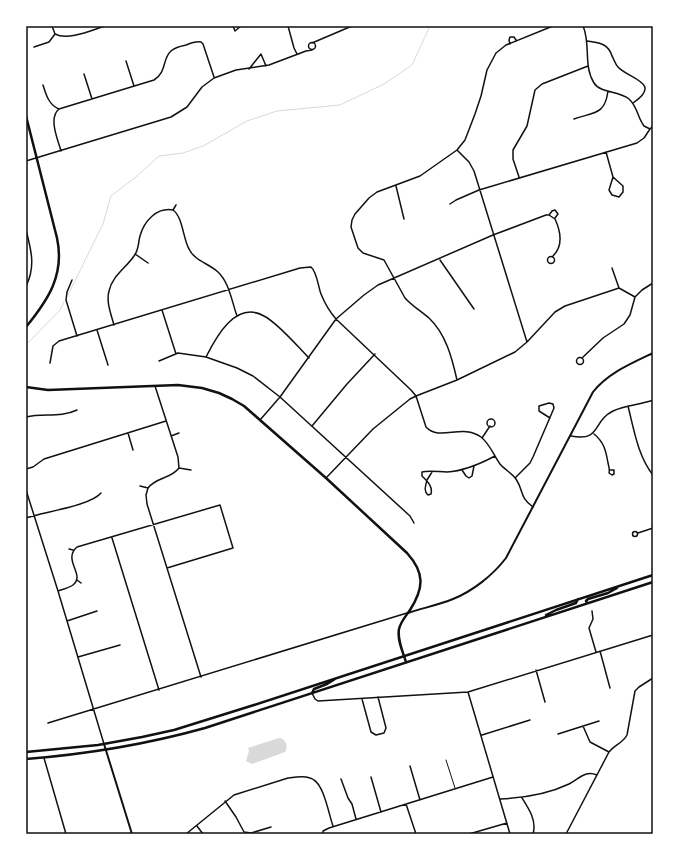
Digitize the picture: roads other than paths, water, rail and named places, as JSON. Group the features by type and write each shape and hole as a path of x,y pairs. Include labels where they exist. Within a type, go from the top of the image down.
{"main road":[{"path":"26,116 57,238 59,260 56,279 51,292 26,327"},
{"path":"26,387 48,390 178,385 219,393 238,402 326,478 403,549 415,563 420,576 420,587 415,601 402,620 399,633 406,662"},
{"path":"26,752 104,744 174,730 653,575"},
{"path":"26,759 106,750 205,728 653,582"},
{"path":"587,603 586,601 588,599 608,593 623,585"},
{"path":"538,619 556,610 576,603 578,599"},
{"path":"312,693 314,689 330,683 336,678"}],"street":[{"path":"52,26 55,34"},
{"path":"55,34 61,36 71,36 105,26"},
{"path":"233,26 234,31 241,26"},
{"path":"288,26 294,48 297,54 299,54"},
{"path":"306,51 312,43 352,26"},
{"path":"457,380 448,348 439,330 430,318 409,303 405,298 384,260 359,250 352,232 351,222 355,214 372,196 382,189 420,176 457,150 465,140 481,96 487,70 496,53 503,47 547,27 554,26"},
{"path":"583,26 588,41 588,66 591,79 595,85 600,88 623,95 634,103 638,110 642,124 646,128 650,129"},
{"path":"34,47 49,42 55,34"},
{"path":"510,44 509,39 511,36 515,37 517,41"},
{"path":"26,161 171,118 187,107 202,87 214,78 231,72 266,66 312,50 320,39"},
{"path":"588,41 607,46 618,67 637,78 643,84 645,90 644,94 642,98 634,103"},
{"path":"61,151 54,119 55,112 59,109 151,81 158,77 168,55 172,50 194,42 201,42 204,46 214,78"},
{"path":"312,43 316,46"},
{"path":"309,46 312,50"},
{"path":"249,69 261,54 266,66"},
{"path":"126,61 134,86"},
{"path":"519,177 513,159 513,150 527,126 535,90 542,84 588,66"},
{"path":"84,74 92,99"},
{"path":"43,85 49,101 53,106 59,109"},
{"path":"574,119 596,112 603,108 608,91"},
{"path":"450,204 479,190 641,141 653,126"},
{"path":"457,150 469,162 472,168 527,342"},
{"path":"606,152 613,177 623,186 623,192 619,196 612,195 609,190 613,177"},
{"path":"396,185 404,219"},
{"path":"173,210 176,205"},
{"path":"114,324 108,294 110,287 116,277 135,254 140,235 148,220 160,211 168,210 173,210 177,213 191,253 198,260 218,272 223,278 237,316"},
{"path":"260,420 309,358 336,320 372,289 493,235 549,215 552,211 556,211 558,214 555,219"},
{"path":"549,215 555,219 560,233 558,250 552,257"},
{"path":"26,230 32,258 32,268 26,286"},
{"path":"135,254 148,263"},
{"path":"439,260 474,309"},
{"path":"50,363 55,344 114,324 300,268 311,267 314,271 325,303 336,320 375,354 408,386 416,396 428,429 439,433 468,431 482,438 488,444 504,469 515,478 523,498 532,507"},
{"path":"612,268 619,288 635,297"},
{"path":"72,280 66,298 77,336"},
{"path":"582,358 603,338 624,324 630,315 635,297 642,290 653,283"},
{"path":"326,478 387,417 416,396 457,380 510,355 527,342 555,312 565,306 619,288"},
{"path":"162,310 176,354"},
{"path":"206,357 221,331 231,320 237,316 250,313 264,316 275,324 309,358"},
{"path":"97,330 108,365"},
{"path":"158,361 176,354 184,353 206,357 245,372 262,382 280,396 410,516 414,523"},
{"path":"48,723 456,598 495,571 506,558 571,436 585,405 598,386 613,374 653,353"},
{"path":"312,426 347,384 375,354"},
{"path":"155,386 179,462 179,468 173,474 155,481 148,488 146,495 147,504 201,677"},
{"path":"571,436 584,437 593,433 605,416 614,411 653,400"},
{"path":"515,478 531,461 550,418 554,404 548,403 539,406 539,412 550,418"},
{"path":"628,406 640,451 645,464 653,475"},
{"path":"26,417 64,415 77,410"},
{"path":"42,419 43,415"},
{"path":"26,469 33,467 44,459 166,421"},
{"path":"482,438 490,426"},
{"path":"128,432 133,450"},
{"path":"171,436 179,433"},
{"path":"593,433 602,442 610,470"},
{"path":"432,472 427,481 426,493 429,495 431,494 432,490 427,481 422,477 421,473 424,472 432,472 448,472 462,469 474,466 495,456"},
{"path":"462,469 469,478 472,476 474,466"},
{"path":"179,468 191,470"},
{"path":"140,486 148,488"},
{"path":"26,490 132,834"},
{"path":"26,518 87,502 97,498 101,493"},
{"path":"69,549 73,550 81,546 220,505 233,548 168,568"},
{"path":"638,533 653,528"},
{"path":"112,538 159,690"},
{"path":"58,591 72,586 77,580 78,576 72,560 73,550"},
{"path":"77,580 81,583"},
{"path":"592,611 593,619 589,629 596,652"},
{"path":"67,621 97,612"},
{"path":"312,693 313,697 318,701 468,692 653,635"},
{"path":"78,657 120,645"},
{"path":"600,651 610,688"},
{"path":"536,670 545,702"},
{"path":"566,834 609,752 613,747 623,741 627,735 634,693 645,682 653,678"},
{"path":"468,692 510,834"},
{"path":"362,698 371,732 376,735 384,733 386,728 378,697"},
{"path":"481,735 530,720"},
{"path":"558,734 599,721"},
{"path":"583,726 590,742 609,752"},
{"path":"44,758 66,834"},
{"path":"410,766 420,800"},
{"path":"500,799 522,798 541,794 566,785 586,774 597,775"},
{"path":"323,834 324,831 333,826 493,776"},
{"path":"186,834 225,802 240,793 288,778 296,777 311,778 316,782 321,789 333,826"},
{"path":"371,777 381,812"},
{"path":"341,779 348,798 352,804 356,819"},
{"path":"522,798 534,820 533,834"},
{"path":"225,802 236,817 244,832 251,834 271,827"},
{"path":"406,804 416,834"},
{"path":"469,834 507,823"},
{"path":"196,826 203,834"}],"lane":[{"path":"446,760 455,789"}],"waterway":[{"path":"68,295 103,224 111,196 137,176 159,156 183,153 203,146 247,121 277,111 340,105 384,84 412,65 430,26"},
{"path":"26,345 60,310 64,302"}]}
